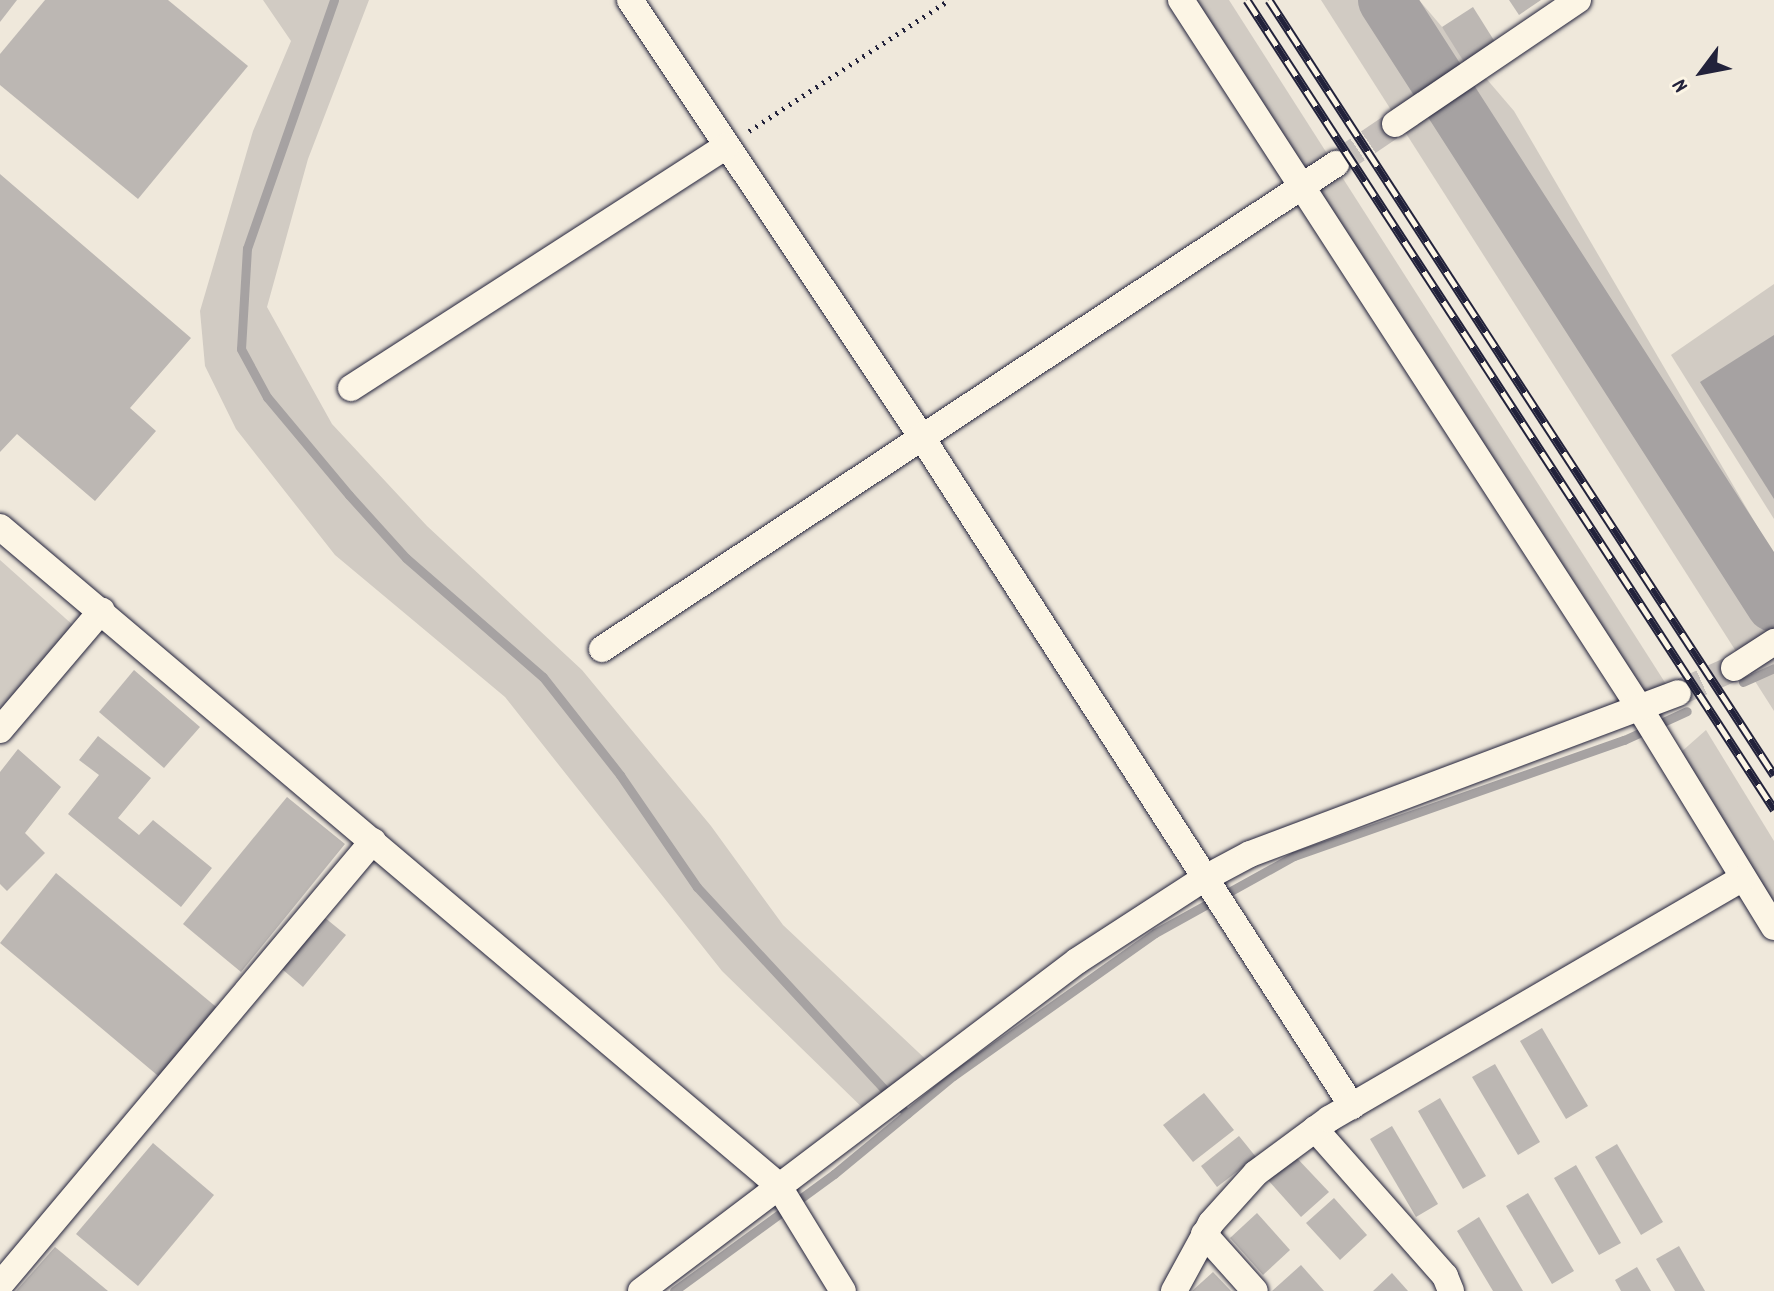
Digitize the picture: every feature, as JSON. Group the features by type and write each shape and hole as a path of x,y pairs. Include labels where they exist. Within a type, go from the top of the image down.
{"street":[{"path":"630,0 921,436 1352,1106"},
{"path":"1181,0 1304,185 1639,707 1774,927"},
{"path":"1395,124 1578,0"},
{"path":"351,388 726,146"},
{"path":"602,649 1336,164"},
{"path":"0,527 102,610 778,1185 843,1291"},
{"path":"0,730 102,610"},
{"path":"1734,668 1774,642"},
{"path":"641,1291 1077,961 1205,878 1250,854 1678,693"},
{"path":"0,1285 373,841"},
{"path":"1174,1291 1204,1234 1256,1173 1315,1129 1743,878"},
{"path":"1315,1129 1445,1276 1451,1291"},
{"path":"1204,1234 1255,1291"}],"path":[{"path":"726,146 949,0"}],"shaded area":[{"path":"263,0 369,0 308,159 267,307 332,424 427,526 582,670 711,826 783,925 934,1067 872,1117 722,971 505,697 335,555 236,429 205,366 200,311 253,131 291,41"},
{"path":"1185,0 1229,0 1673,695 1639,707"},
{"path":"1321,0 1419,0 1514,111 1774,555 1774,711"},
{"path":"1774,284 1774,519 1671,355"},
{"path":"1774,335 1774,499 1700,382"},
{"path":"0,560 74,626 0,724"},
{"path":"1706,730 1774,841 1774,925 1672,760"}],"building":[{"path":"0,0 17,0 0,22"},
{"path":"45,0 168,0 248,66 138,199 0,85 0,54"},
{"path":"1509,0 1541,0 1519,15"},
{"path":"1473,7 1495,42 1464,62 1442,27"},
{"path":"0,174 191,338 130,408 156,431 95,501 17,434 0,452"},
{"path":"134,670 200,727 164,768 99,712"},
{"path":"98,736 151,778 118,818 139,835 153,820 212,868 181,907 68,814 99,775 79,760"},
{"path":"18,749 61,787 25,833 45,853 7,891 0,884 0,772"},
{"path":"287,797 345,844 241,972 183,924"},
{"path":"56,873 227,1016 169,1085 0,943"},
{"path":"324,917 346,935 303,987 282,969"},
{"path":"1542,1028 1588,1106 1566,1119 1520,1041"},
{"path":"1495,1064 1540,1142 1518,1155 1472,1077"},
{"path":"1204,1093 1234,1130 1193,1162 1163,1125"},
{"path":"1440,1098 1486,1176 1463,1189 1418,1111"},
{"path":"1392,1126 1438,1204 1416,1217 1370,1139"},
{"path":"1239,1136 1256,1157 1217,1187 1201,1166"},
{"path":"153,1143 214,1195 138,1286 76,1234"},
{"path":"1617,1144 1663,1222 1641,1235 1595,1157"},
{"path":"1295,1156 1329,1192 1301,1217 1268,1180"},
{"path":"1576,1165 1621,1243 1599,1255 1554,1178"},
{"path":"1528,1193 1574,1271 1552,1284 1506,1206"},
{"path":"1334,1198 1367,1235 1340,1260 1306,1223"},
{"path":"1257,1213 1290,1250 1263,1275 1230,1238"},
{"path":"1479,1217 1523,1291 1493,1291 1457,1231"},
{"path":"1679,1246 1705,1291 1675,1291 1656,1259"},
{"path":"55,1247 108,1291 16,1291"},
{"path":"1301,1265 1324,1291 1272,1291"},
{"path":"1637,1267 1651,1291 1621,1291 1615,1280"},
{"path":"1213,1272 1231,1291 1192,1291"},
{"path":"1392,1273 1408,1291 1373,1291"}],"waterway":[{"path":"334,0 247,248 241,349 267,397 349,495 406,558 543,677 620,775 697,887 907,1114"},
{"path":"1386,0 1774,604"},
{"path":"1743,682 1774,668"},
{"path":"674,1291 834,1174 953,1076 1155,933 1294,856 1624,740 1687,711"}],"tunnel":[{"path":"1336,164 1395,124"},
{"path":"1678,693 1734,668"}],"railway":[{"path":"1247,0 1774,809"},
{"path":"1269,0 1774,775"}]}
